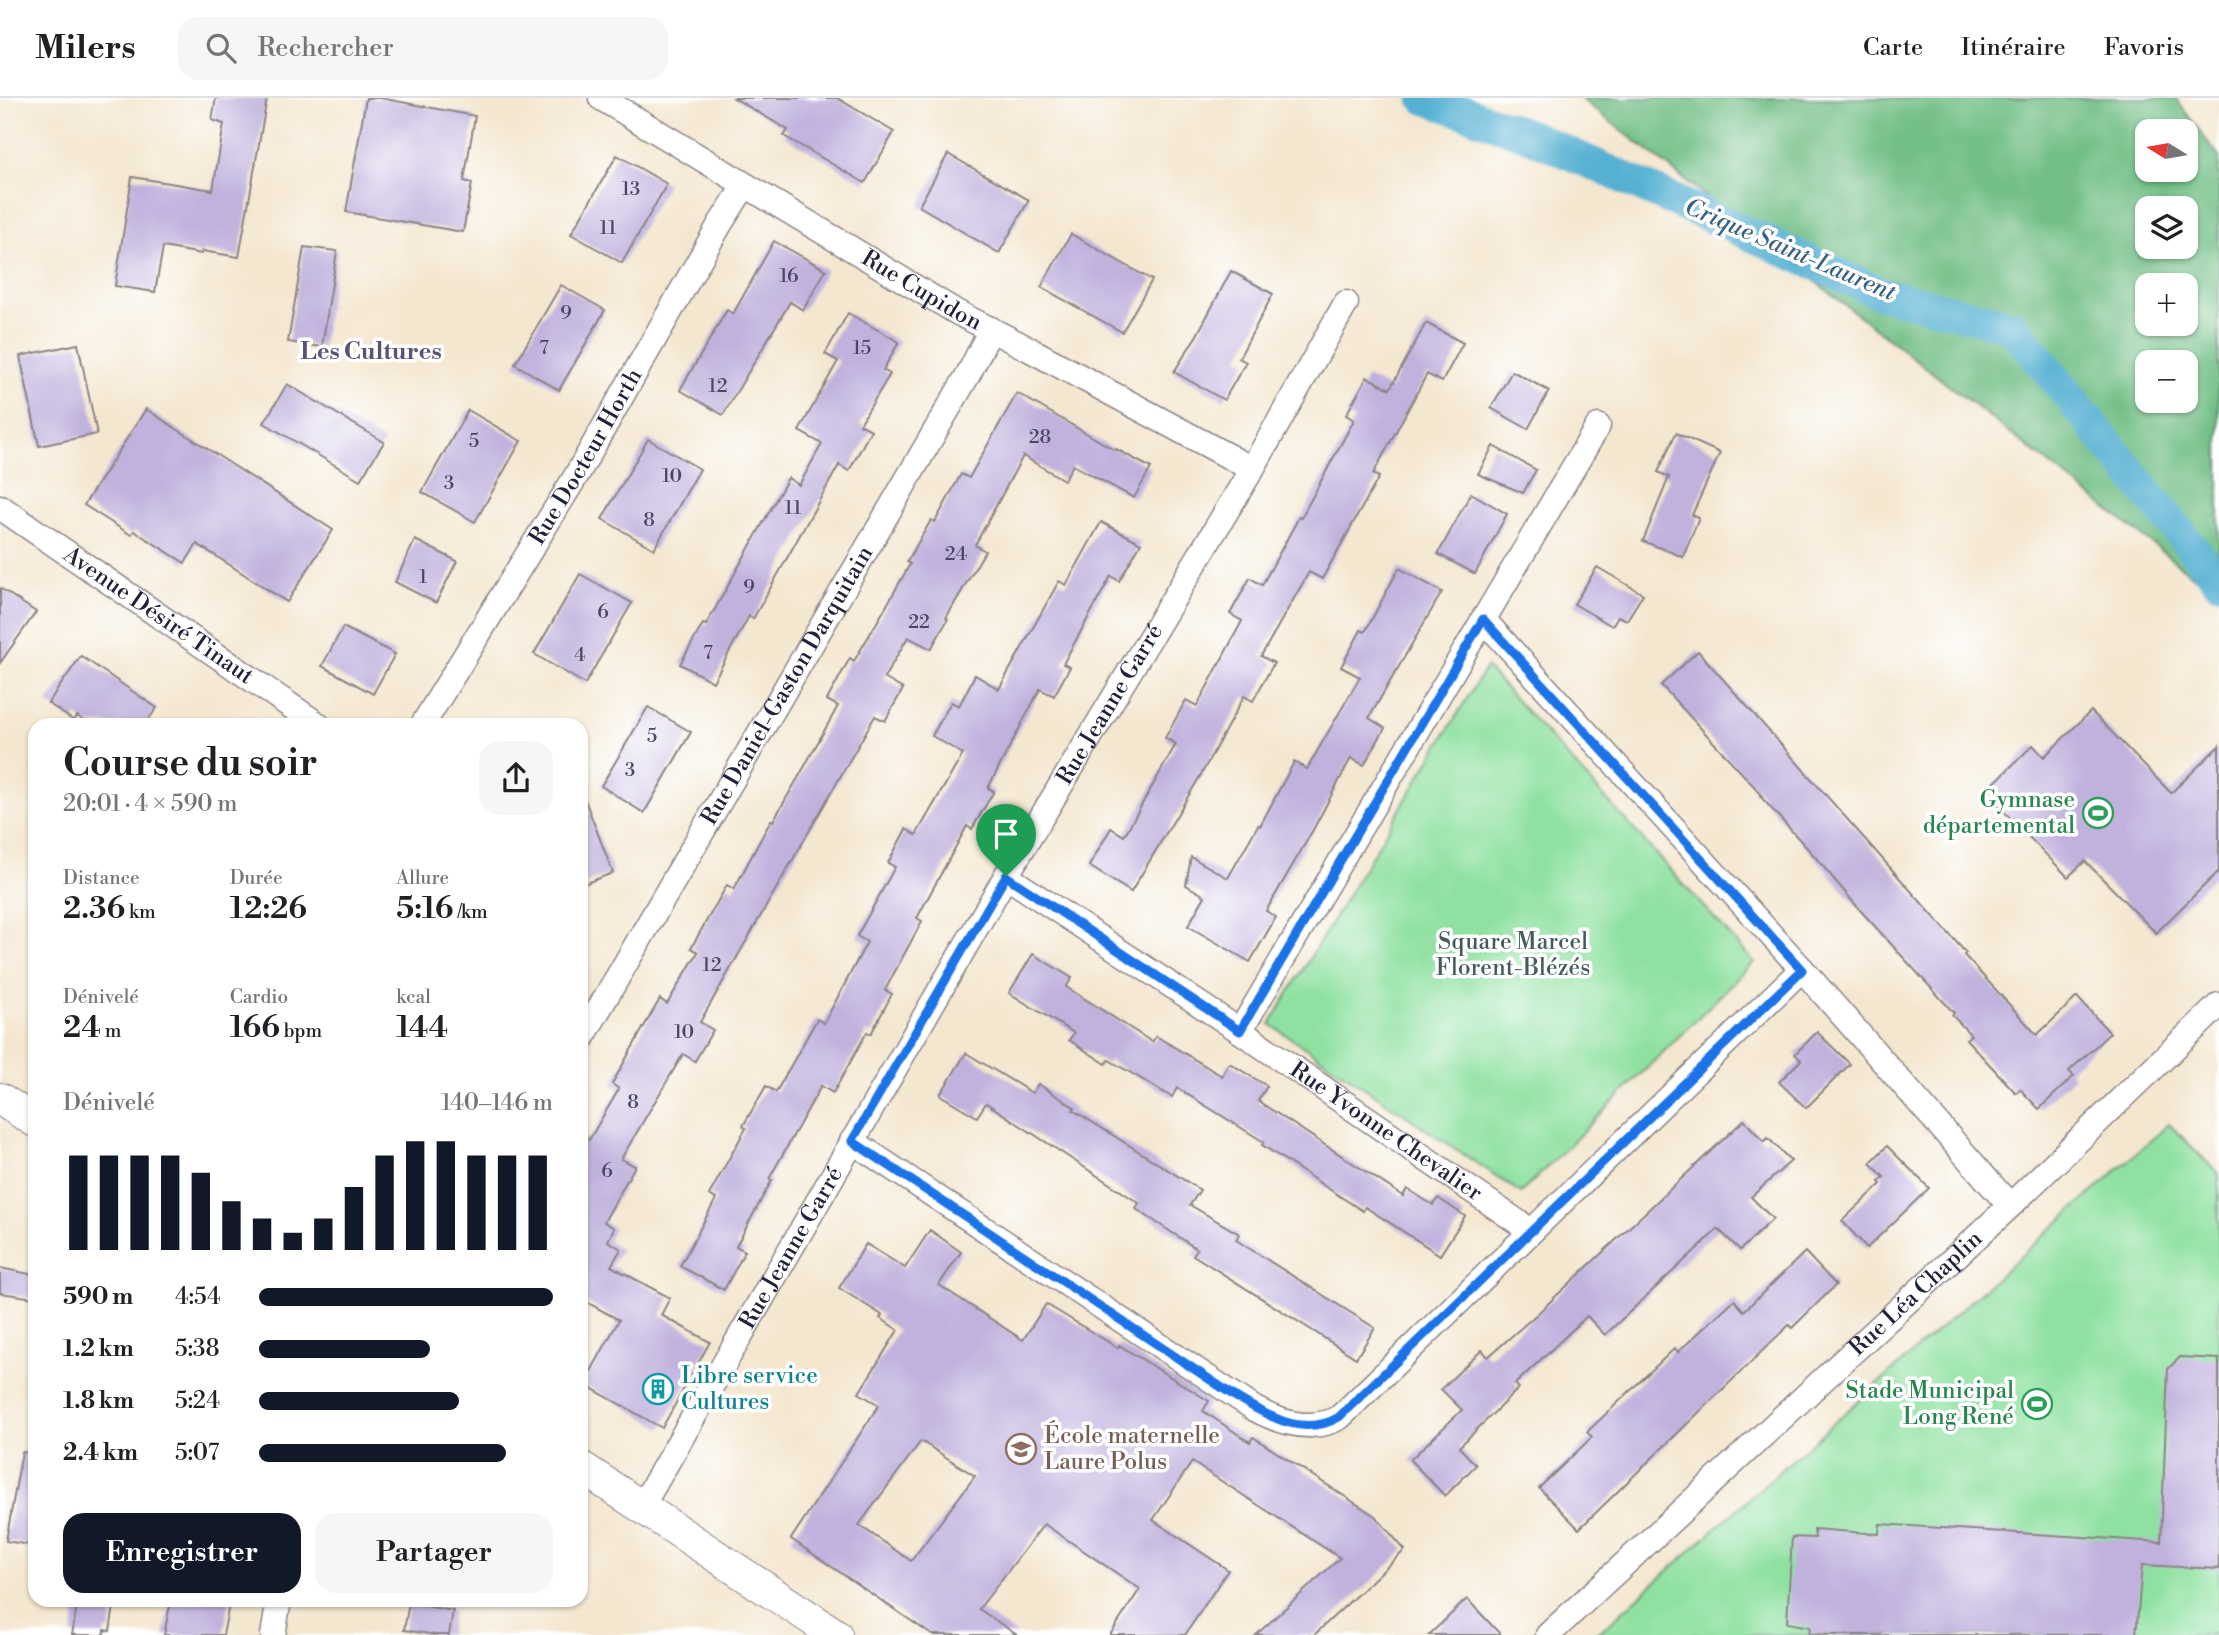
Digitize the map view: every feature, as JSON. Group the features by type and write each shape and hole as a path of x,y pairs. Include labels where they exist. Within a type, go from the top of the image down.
{"street":[{"name":"Rue Cupidon","path":"601,98 958,313 1252,469"},
{"name":"Rue Docteur Horth","path":"427,718 576,476 720,224 745,186"},
{"name":"Rue Jeanne Garré","path":"642,1506 1006,876 1252,469 1346,303"},
{"name":"Rue Daniel-Gaston Darquitain","path":"588,1028 962,386 991,329"},
{"path":"1240,1031 1598,426"},
{"name":"Avenue Désiré Tinaut","path":"0,507 308,718"},
{"path":"1483,619 1802,970 2010,1206"},
{"name":"Rue Yvonne Chevalier","path":"1006,876 1240,1031 1531,1231"},
{"path":"852,1141 1236,1397 1270,1417 1296,1425 1325,1424 1339,1417 1802,970"},
{"name":"Rue Léa Chaplin","path":"1548,1635 2010,1206 2219,1005"},
{"path":"0,1099 28,1117"},
{"path":"588,1471 836,1635"},
{"path":"273,1635 278,1607"}],"green space":[{"path":"1580,98 2175,98 2191,119 2135,119 2135,182 2198,182 2198,129 2219,157 2219,596"},
{"name":"Square Marcel Florent-Blézés","path":"1486,667 1754,962 1521,1193 1270,1024"},
{"name":"Stade Municipal Long René","path":"2169,1124 2219,1174 2219,1635 1596,1635"}],"building":[{"path":"216,98 267,98 239,257 163,247 155,292 115,286 132,177 213,190 224,124 212,120"},
{"path":"366,98 380,98 475,116 464,181 472,183 463,232 346,212"},
{"path":"734,98 837,98 894,132 865,183 784,136 788,130"},
{"path":"948,154 1029,200 999,253 919,206"},
{"path":"617,155 667,184 622,263 571,234"},
{"path":"1071,234 1152,280 1122,332 1041,287"},
{"path":"774,241 826,270 803,310 790,302 723,415 680,390 727,310 733,314"},
{"path":"304,247 337,251 322,347 288,342"},
{"path":"1231,271 1273,294 1239,358 1246,362 1224,400 1174,372"},
{"path":"561,285 605,310 559,390 515,364"},
{"path":"848,313 899,342 883,370 890,374 860,424 871,430 849,471 839,465 753,619 749,616 713,682 680,664 703,624 706,625 788,478 799,485 822,444 799,431 838,361 825,354"},
{"path":"1426,323 1463,343 1442,382 1427,374 1373,474 1379,477 1322,579 1309,572 1261,656 1274,663 1253,701 1244,696 1131,892 1089,866 1111,828 1124,836 1176,744 1165,738 1186,700 1197,706 1242,621 1230,614 1250,578 1262,585 1299,517 1301,518 1354,420 1346,415 1367,377 1390,389"},
{"path":"78,344 97,434 39,446 20,356"},
{"path":"1512,371 1549,391 1528,429 1491,408"},
{"path":"287,384 384,442 360,480 264,423"},
{"path":"1017,393 1151,468 1134,498 1073,465 1064,480 1023,456 975,545 985,551 931,649 908,637 884,678 903,689 885,721 875,716 700,1022 713,1030 695,1061 683,1054 621,1159 635,1166 604,1222 614,1228 608,1241 621,1249 611,1266 670,1298 661,1315 710,1342 662,1428 588,1386 588,1377 619,1320 588,1303 588,1140 619,1089 612,1084 646,1023 660,999 667,1004 698,952 691,948 727,885 734,889 838,706 827,700 850,658 854,661 910,564 907,562 931,520 935,522 961,474 969,478"},
{"path":"146,409 333,530 287,602 197,544 185,563 134,531 131,535 84,505"},
{"path":"468,410 521,441 475,522 422,492"},
{"path":"1676,433 1720,453 1692,515 1699,518 1683,557 1643,541 1669,477 1658,472"},
{"path":"648,439 700,469 654,549 602,519"},
{"path":"1493,446 1536,470 1523,493 1478,474"},
{"path":"1471,493 1507,514 1475,574 1438,554"},
{"path":"1101,522 1141,543 1119,581 1111,576 1063,664 1070,667 1054,696 1040,689 988,788 994,791 972,829 967,826 917,918 922,921 885,990 892,994 871,1034 867,1032 833,1093 821,1086 769,1179 772,1180 736,1246 745,1251 724,1290 680,1266 716,1199 709,1195 766,1086 776,1092 817,1019 824,1023 867,942 857,936 895,867 888,863 906,829 916,835 963,754 932,736 951,702 959,706 975,675 999,689 1059,581 1066,585"},
{"path":"415,540 457,561 436,603 395,582"},
{"path":"1597,567 1643,594 1627,620 1618,616 1612,626 1574,604"},
{"path":"1399,568 1442,592 1369,718 1385,728 1364,765 1351,758 1266,911 1276,917 1250,962 1188,926 1205,896 1186,885 1191,857 1228,878 1294,762 1307,769 1360,677 1341,667 1361,630 1365,632"},
{"path":"580,574 632,603 585,684 534,654"},
{"path":"0,588 36,612 0,663"},
{"path":"343,627 395,654 373,694 322,666"},
{"path":"1698,651 2037,1035 2077,997 2110,1033 2069,1071 2074,1076 2039,1109 2020,1089 2016,1093 1966,1039 1971,1035 1952,1015 1954,1013 1661,685"},
{"path":"81,656 157,708 150,718 70,718 48,703"},
{"path":"648,707 691,732 644,813 601,786"},
{"name":"Gymnase départemental","path":"2091,711 2171,793 2219,746 2219,871 2156,933 2085,861 2068,877 1985,792 2033,745 2044,757"},
{"path":"588,808 613,873 588,882"},
{"path":"1033,954 1072,978 1066,987 1152,1042 1156,1036 1222,1076 1229,1063 1267,1086 1258,1101 1403,1196 1407,1189 1433,1205 1438,1198 1465,1216 1440,1255 1365,1207 1363,1211 1262,1145 1264,1142 1177,1088 1172,1097 1109,1060 1106,1064 1069,1040 1074,1033 1009,993"},
{"path":"1817,1032 1850,1064 1806,1108 1779,1082 1801,1060 1795,1054"},
{"path":"966,1053 1032,1093 1038,1084 1075,1108 1073,1110 1200,1190 1190,1205 1239,1234 1236,1240 1375,1328 1356,1358 1193,1255 1197,1249 1136,1209 1139,1203 986,1103 977,1117 940,1095"},
{"path":"1744,1120 1764,1142 1768,1138 1791,1161 1751,1197 1773,1219 1740,1250 1718,1229 1605,1335 1587,1316 1515,1384 1519,1388 1459,1447 1476,1465 1445,1496 1410,1460 1462,1410 1441,1389 1482,1350 1488,1357 1538,1313"},
{"path":"1887,1146 1929,1188 1867,1248 1842,1221 1881,1184 1879,1182 1884,1177 1870,1163"},
{"name":"École maternelle Laure Polus","path":"930,1230 961,1252 939,1285 1023,1340 1046,1304 1118,1348 1119,1345 1209,1401 1203,1411 1250,1442 1253,1437 1375,1516 1405,1550 1314,1635 1256,1635 1340,1558 1192,1462 1153,1520 1228,1570 1185,1635 1110,1635 1140,1589 1044,1524 979,1609 1017,1635 932,1635 791,1539 879,1405 859,1393 898,1330 880,1318 882,1315 839,1288 866,1244 905,1268","holes":["921,1441 975,1476 911,1561 859,1525"]},
{"path":"1805,1252 1836,1285 1792,1328 1789,1325 1579,1529 1539,1488 1592,1437 1587,1432 1675,1348 1678,1352 1734,1300 1744,1311"},
{"path":"0,1268 28,1274 28,1297 0,1293"},
{"path":"2180,1357 2219,1359 2219,1569 2142,1565 2136,1635 1829,1635 1809,1634 1810,1627 1787,1623 1792,1537 1815,1538 1814,1529 1879,1534 1880,1524 2161,1542 2168,1369"},
{"path":"22,1452 28,1452 28,1545 6,1541"},
{"path":"1467,1599 1501,1635 1429,1635"},
{"path":"77,1607 114,1607 110,1631 105,1630 104,1635 72,1635"},
{"path":"170,1607 229,1607 223,1635 164,1635"},
{"path":"408,1607 453,1611 449,1635 404,1630"}],"waterway":[{"name":"Crique Saint-Laurent","path":"1425,98 1533,137 1880,293 2012,326 2219,581"}],"place":[{"name":"Gymnase départemental","path":"2098,813"},
{"name":"Libre service Cultures","path":"658,1389"},
{"name":"Stade Municipal Long René","path":"2037,1404"},
{"name":"École maternelle Laure Polus","path":"1021,1449"}],"district":[{"name":"Les Cultures","path":"371,352"}],"route":[{"path":"1483,619 1802,970 1339,1417 1325,1424 1296,1425 1270,1417 1236,1397 852,1141 1006,876 1240,1031 1483,619"}]}
